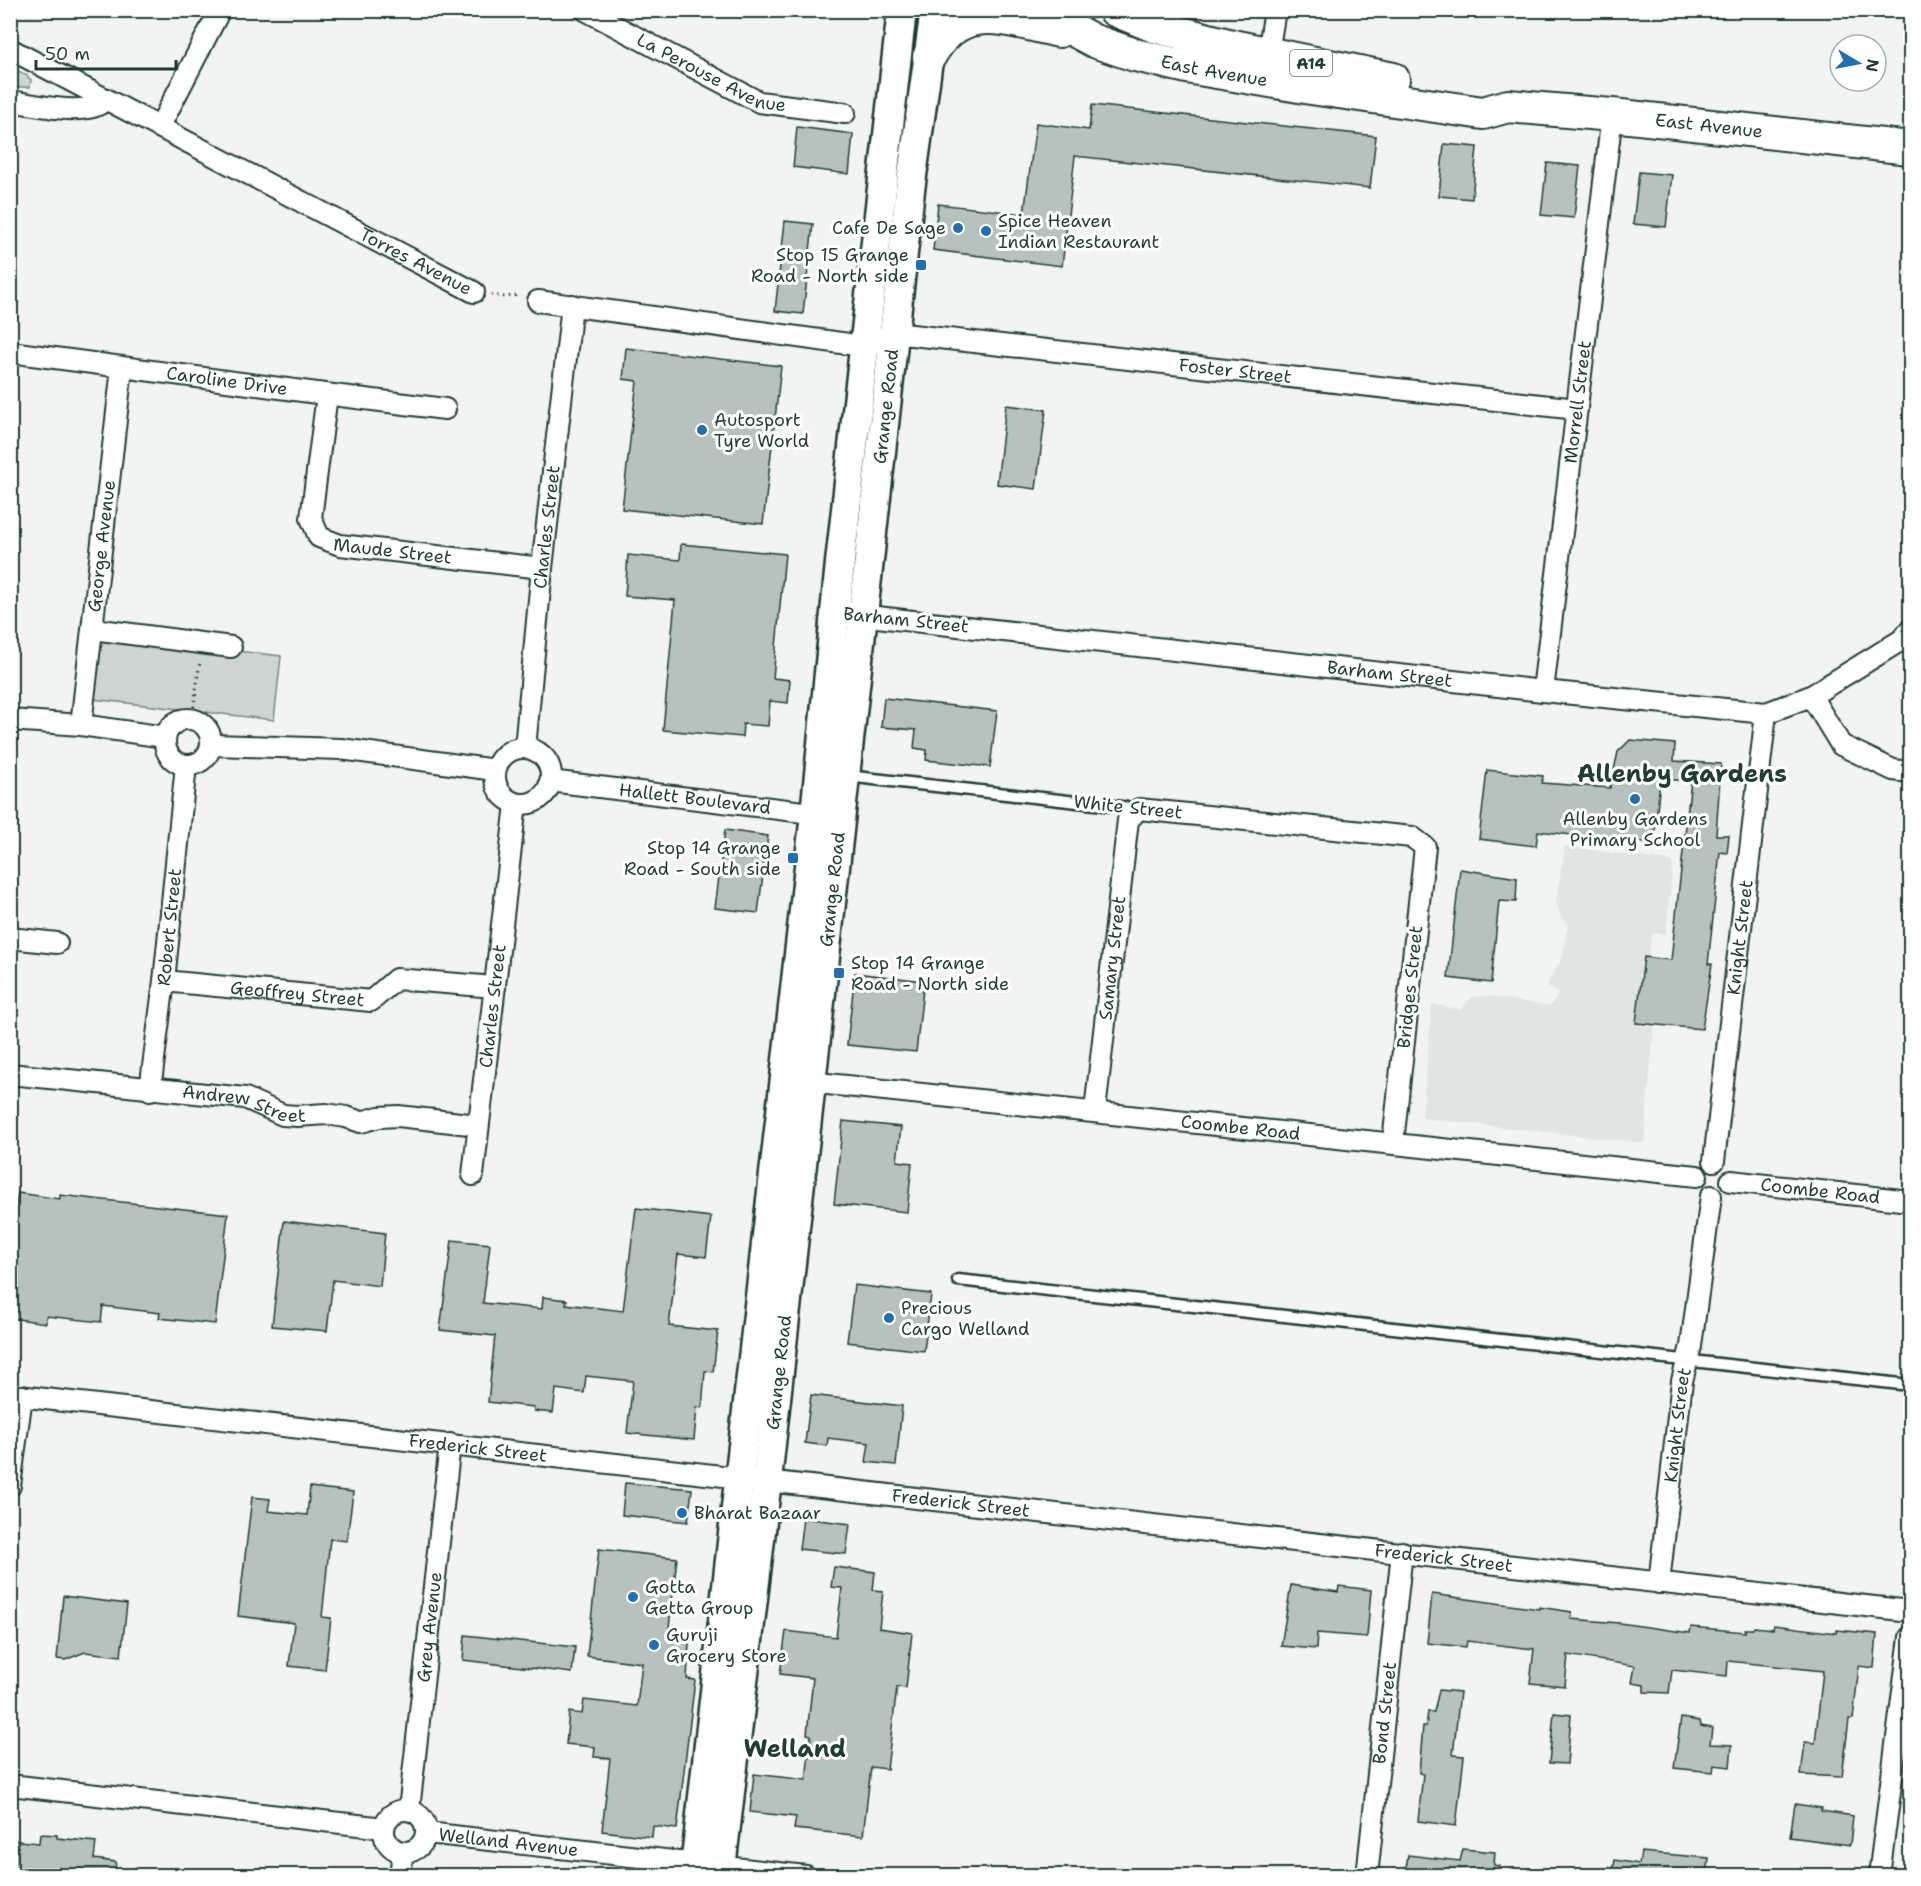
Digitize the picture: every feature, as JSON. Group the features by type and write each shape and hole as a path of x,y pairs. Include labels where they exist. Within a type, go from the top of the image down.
{"main road":[{"name":"Grange Road","path":"708,1870 766,1480 798,1080 827,815 834,613 902,10"},
{"name":"Grange Road","path":"827,815 845,776 910,189 935,10"},
{"name":"East Avenue","path":"1036,10 1086,38 1136,56 1311,88 1483,113 1508,106 1612,115 1911,148"},
{"name":"East Avenue","path":"1115,10 1154,26 1366,75 1485,92 1508,106"},
{"path":"929,57 940,37 954,20 980,12 1086,38"},
{"name":"Grange Road","path":"708,1870 739,1477 798,1080"}],"street":[{"path":"159,126 220,10"},
{"name":"La Perouse Avenue","path":"585,10 759,102 845,114"},
{"path":"1268,53 1275,10"},
{"name":"Torres Avenue","path":"10,49 474,292"},
{"path":"10,101 75,110 94,108 106,99"},
{"name":"Morrell Street","path":"1543,691 1612,115"},
{"path":"538,301 863,346 894,333"},
{"name":"Charles Street","path":"525,748 542,568 572,305"},
{"name":"Foster Street","path":"894,333 1577,410"},
{"name":"Caroline Drive","path":"10,352 445,409"},
{"name":"George Avenue","path":"81,725 122,368"},
{"name":"Maude Street","path":"327,395 311,518 319,537 340,545 542,568"},
{"name":"Barham Street","path":"834,613 1543,691 1766,713 1811,696"},
{"path":"93,629 231,646"},
{"path":"1911,630 1903,639 1811,696 1841,745 1893,770 1911,772"},
{"name":"Knight Street","path":"1714,1161 1766,713"},
{"path":"192,719 203,724 210,733 212,745 207,756 198,764 186,765 169,756 165,747 165,737 171,727 180,720 192,719"},
{"path":"10,720 81,725 165,737"},
{"path":"212,745 341,749 495,770"},
{"path":"525,748 535,751 545,759 550,769 550,781 547,791 539,800 529,804 516,804 499,792 495,782 495,770 505,755 516,749 525,748"},
{"name":"Robert Street","path":"150,1090 164,981 186,765"},
{"name":"Hallett Boulevard","path":"550,781 827,815"},
{"name":"Charles Street","path":"473,1175 516,804"},
{"name":"White Street","path":"1139,809 1412,837"},
{"name":"Samary Street","path":"1095,1111 1128,820 1139,809"},
{"name":"Bridges Street","path":"1394,1143 1425,847 1412,837"},
{"path":"10,938 57,943"},
{"name":"Geoffrey Street","path":"164,981 371,1000 396,979 495,987"},
{"name":"Andrew Street","path":"10,1074 245,1098 283,1115 326,1114 346,1116 361,1122 379,1117 398,1116 478,1125"},
{"name":"Coombe Road","path":"798,1080 1697,1176"},
{"path":"1714,1161 1728,1168 1731,1181 1725,1192 1711,1196 1699,1188 1697,1176 1702,1166 1714,1161"},
{"name":"Coombe Road","path":"1731,1181 1911,1201"},
{"name":"Knight Street","path":"1659,1583 1682,1381 1691,1346 1711,1196"},
{"path":"10,1486 16,1395"},
{"name":"Frederick Street","path":"16,1395 1911,1611"},
{"name":"Grey Avenue","path":"409,1810 450,1444"},
{"name":"Bond Street","path":"1367,1875 1402,1552"},
{"path":"1879,1875 1911,1637"},
{"path":"10,1785 384,1828"},
{"path":"398,1810 409,1810 419,1814 425,1823 427,1833 423,1844 414,1851 403,1852 392,1848 385,1839 384,1828 388,1817 398,1810"},
{"name":"Welland Avenue","path":"427,1833 708,1870 806,1875"},
{"path":"400,1875 403,1852"}],"lane":[{"name":"White Street","path":"845,776 1139,809"},
{"path":"958,1280 1911,1385"}],"path":[{"name":"Torres Avenue","path":"474,292 504,297 519,294 538,301"},
{"path":"192,719 202,643"}],"shaded area":[{"path":"11,67 31,80 30,87 11,87"},
{"path":"101,635 281,656 274,720 93,699"},
{"path":"1565,846 1673,862 1666,934 1652,933 1639,1026 1654,1027 1644,1143 1422,1118 1432,1004 1461,1010 1472,997 1489,996 1550,1006 1559,994 1547,985 1563,956 1568,924 1561,917 1556,902"}],"building":[{"path":"1092,105 1376,136 1370,188 1075,156 1062,266 933,250 938,204 1024,214 1036,123 1089,130"},
{"path":"797,127 853,134 849,174 793,167"},
{"path":"1444,144 1477,147 1472,199 1439,196"},
{"path":"1547,163 1580,166 1574,218 1541,215"},
{"path":"1639,172 1672,175 1666,227 1633,224"},
{"path":"785,221 813,224 803,314 775,311"},
{"path":"626,348 781,366 763,524 622,509 637,381 623,379"},
{"path":"1006,405 1046,410 1036,489 997,484"},
{"path":"681,544 785,554 773,678 790,680 788,703 770,701 768,726 743,724 742,737 663,730 675,600 625,596 628,555 680,560"},
{"path":"884,698 997,711 990,767 926,760 927,750 914,748 916,730 881,727"},
{"path":"1630,740 1675,744 1674,761 1721,764 1716,835 1729,835 1727,853 1720,852 1708,964 1712,964 1702,1029 1636,1023 1644,957 1671,960 1691,780 1660,780 1654,842 1607,842 1607,839 1538,831 1536,846 1479,839 1487,770 1543,776 1542,783 1610,788 1618,752"},
{"path":"725,830 768,836 758,913 715,908"},
{"name":"Allenby Gardens Primary School","path":"1460,869 1517,878 1516,902 1499,901 1491,983 1448,978"},
{"path":"855,973 924,981 916,1052 847,1045"},
{"path":"843,1121 901,1127 897,1161 912,1163 907,1212 834,1204"},
{"path":"18,1193 60,1199 60,1195 228,1214 215,1324 159,1318 160,1313 103,1306 101,1322 46,1316 46,1323 10,1318 10,1254"},
{"path":"636,1208 711,1217 706,1257 678,1254 669,1326 718,1331 713,1372 705,1371 702,1408 697,1407 694,1440 627,1433 633,1381 586,1376 584,1393 556,1389 553,1413 534,1411 534,1407 488,1402 495,1336 440,1330 452,1240 490,1244 483,1303 542,1309 543,1297 567,1300 566,1304 623,1311"},
{"path":"284,1221 385,1233 380,1286 333,1280 327,1331 272,1326"},
{"name":"Precious Cargo Welland","path":"854,1285 931,1294 924,1351 847,1342"},
{"path":"811,1395 902,1406 896,1465 866,1462 869,1443 828,1438 827,1446 805,1443"},
{"path":"625,1483 692,1489 688,1522 622,1515"},
{"path":"310,1487 353,1492 347,1541 330,1539 322,1617 331,1618 325,1670 289,1666 294,1623 238,1616 252,1497 270,1499 268,1511 307,1515"},
{"path":"803,1518 850,1524 846,1554 799,1549"},
{"path":"599,1549 677,1558 668,1636 685,1638 689,1643 687,1679 695,1680 677,1829 653,1826 652,1837 602,1831 610,1758 594,1757 595,1747 566,1744 569,1712 582,1714 584,1700 637,1706 642,1663 587,1656"},
{"path":"834,1567 875,1572 873,1590 883,1591 879,1628 912,1633 906,1688 897,1687 887,1769 871,1767 863,1836 794,1829 796,1817 750,1812 754,1774 806,1780 811,1735 807,1734 813,1678 780,1674 786,1631 836,1637 842,1588 831,1587"},
{"path":"1291,1585 1338,1592 1339,1586 1371,1590 1367,1637 1317,1633 1316,1649 1281,1646"},
{"path":"1432,1594 1572,1612 1571,1619 1690,1633 1691,1627 1745,1632 1745,1629 1754,1627 1773,1629 1774,1625 1836,1633 1837,1630 1877,1634 1874,1668 1859,1666 1853,1719 1849,1719 1842,1777 1801,1775 1805,1742 1815,1743 1823,1671 1728,1661 1727,1676 1672,1670 1669,1693 1644,1692 1644,1685 1632,1683 1635,1666 1568,1655 1565,1686 1530,1683 1534,1649 1467,1641 1466,1647 1427,1643"},
{"path":"63,1596 127,1604 121,1656 85,1652 65,1660 57,1659"},
{"path":"465,1635 575,1647 572,1673 463,1660"},
{"path":"1439,1690 1460,1692 1453,1755 1464,1756 1456,1826 1418,1821 1423,1774 1419,1773 1423,1726 1426,1726 1428,1712 1434,1712"},
{"path":"1554,1713 1571,1715 1567,1764 1549,1763"},
{"path":"1681,1718 1700,1721 1701,1726 1712,1728 1710,1744 1732,1745 1730,1767 1714,1765 1713,1772 1674,1768"},
{"path":"1795,1804 1853,1816 1850,1845 1790,1837"},
{"path":"40,1834 96,1842 94,1859 116,1862 114,1875 10,1875 10,1840 39,1843"},
{"path":"1463,1849 1495,1852 1494,1865 1499,1866 1498,1875 1405,1875 1408,1855 1460,1861"},
{"path":"1641,1852 1709,1858 1707,1875 1612,1875 1615,1860 1639,1864"}],"place":[{"name":"Cafe De Sage","path":"958,228"},
{"name":"Spice Heaven Indian Restaurant","path":"986,231"},
{"name":"Stop 15 Grange Road - North side","path":"921,265"},
{"name":"Autosport Tyre World","path":"702,430"},
{"name":"Allenby Gardens Primary School","path":"1635,799"},
{"name":"Stop 14 Grange Road - South side","path":"793,858"},
{"name":"Stop 14 Grange Road - North side","path":"839,973"},
{"name":"Precious Cargo Welland","path":"889,1318"},
{"name":"Bharat Bazaar","path":"682,1513"},
{"name":"Gotta Getta Group","path":"633,1597"},
{"name":"Guruji Grocery Store","path":"654,1645"}],"district":[{"name":"Allenby Gardens","path":"1682,774"},
{"name":"Welland","path":"795,1749"}]}
